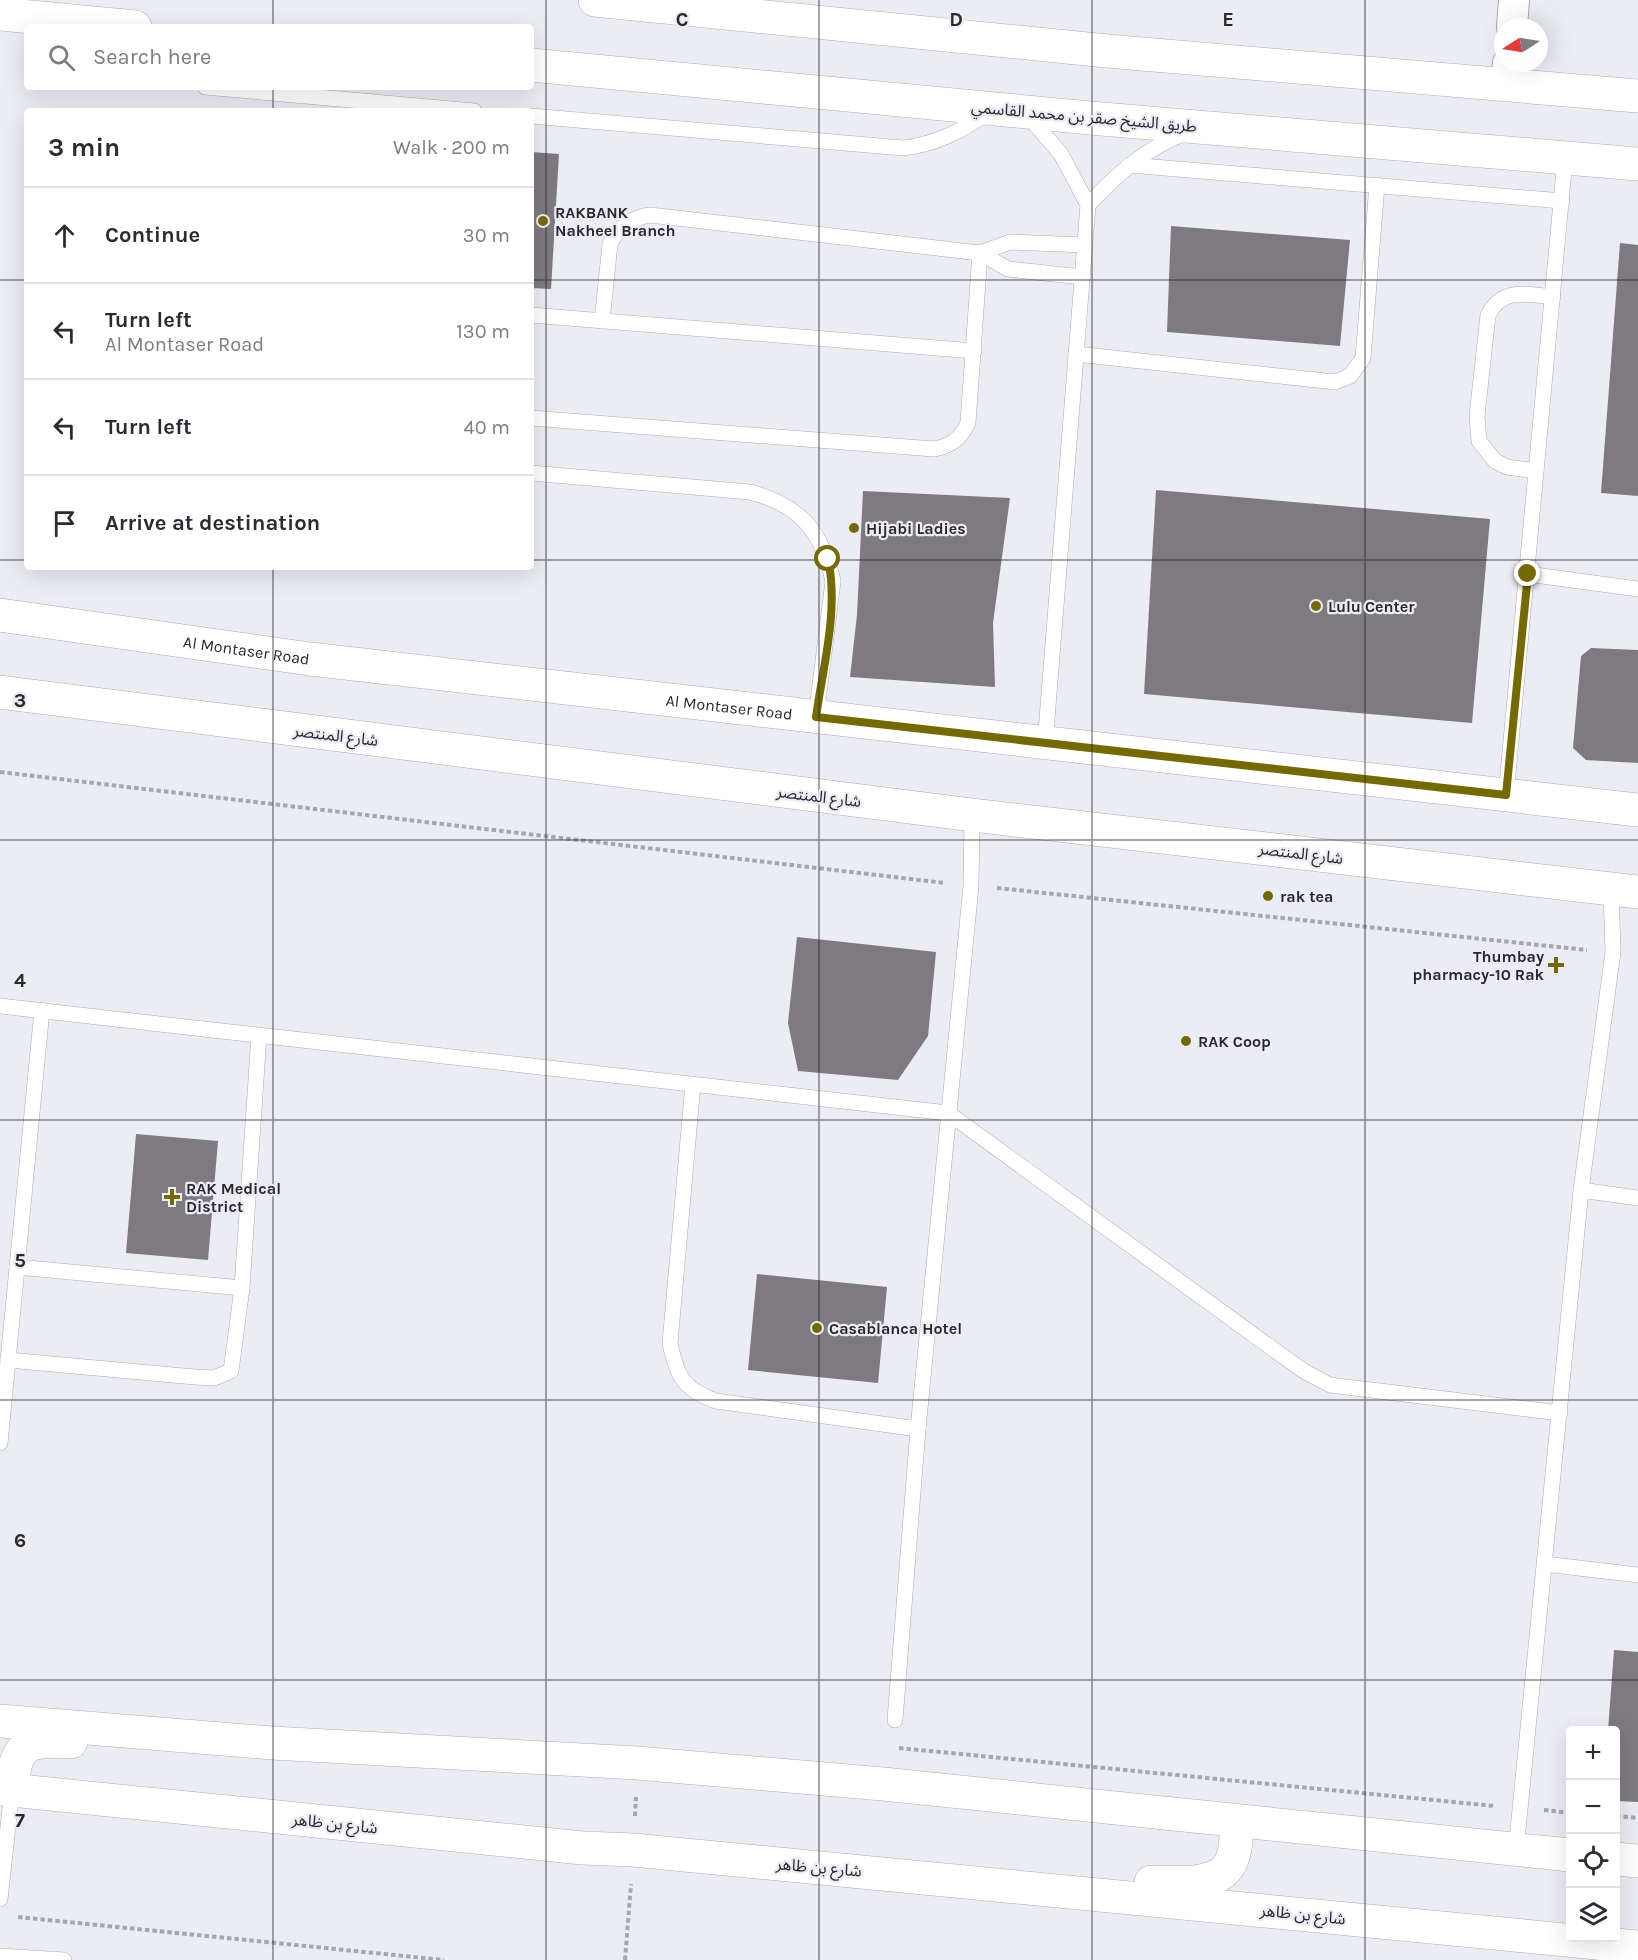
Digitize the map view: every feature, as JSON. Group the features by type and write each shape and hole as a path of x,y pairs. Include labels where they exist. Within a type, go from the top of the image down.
{"main road":[{"path":"595,0 1107,51 1507,74 1638,96"},
{"path":"0,14 86,24"},
{"name":"طريق الشيخ صقر بن محمد القاسمي","path":"534,65 1009,110 1638,164"},
{"name":"Al Montaser Road","path":"0,615 322,660 1638,810"},
{"name":"شارع المنتصر","path":"0,692 972,815 1624,890"},
{"path":"0,1721 272,1743 637,1762 883,1784 1566,1855"},
{"path":"6,1790 17,1757 27,1746 39,1741 202,1754 249,1749 272,1743"},
{"name":"شارع بن ظاهر","path":"6,1790 583,1848 633,1850 1638,1947"},
{"path":"1002,1885 1190,1881 1215,1876 1228,1867 1236,1845 1237,1821"},
{"path":"1620,1859 1638,1861"}],"street":[{"path":"1513,18 1514,0"}],"lane":[{"path":"239,90 440,108"},
{"path":"534,116 903,148 928,145 948,138 1009,110 1061,154 1088,205 1045,744"},
{"path":"1088,205 1129,165 1179,136 1206,126"},
{"path":"1506,795 1565,159"},
{"path":"1129,165 1562,201"},
{"path":"1076,354 1335,382 1350,376 1363,358 1377,185"},
{"path":"602,321 610,244 621,226 640,216 650,215 980,253 1008,270 1082,277"},
{"path":"980,253 1010,242 1085,245"},
{"path":"534,418 934,449 946,447 957,440 968,423 980,253"},
{"path":"1536,471 1507,467 1495,461 1479,441 1477,416 1488,315 1494,304 1514,293 1553,297"},
{"path":"534,315 974,351"},
{"path":"534,473 750,492 771,497 807,522 820,540 833,581 816,717"},
{"path":"1528,574 1638,589"},
{"path":"895,1720 918,1429 971,886 972,815"},
{"path":"1516,1850 1581,1190 1613,952 1624,890"},
{"path":"0,1006 948,1113 1302,1370 1330,1386 1560,1413"},
{"path":"0,1443 2,1392 8,1360 42,1010"},
{"path":"8,1360 214,1378 231,1371 242,1288 259,1035"},
{"path":"693,1084 670,1343 674,1364 682,1381 695,1394 716,1401 918,1429"},
{"path":"1581,1190 1638,1198"},
{"path":"17,1268 242,1288"},
{"path":"1545,1564 1638,1575"},
{"path":"0,1899 6,1790"},
{"path":"0,1956 64,1960"}],"path":[{"path":"0,772 971,886 1613,952"},
{"path":"1620,1816 1638,1818"},
{"path":"12,1916 444,1960"}],"building":[{"name":"RAKBANK Nakheel Branch","path":"534,152 559,154 551,289 534,288"},
{"path":"1171,226 1350,240 1340,346 1167,332"},
{"path":"1620,243 1638,245 1638,496 1601,493"},
{"name":"Lulu Center","path":"1156,490 1490,519 1472,723 1144,694"},
{"path":"863,491 1010,498 993,623 995,687 850,677 857,615"},
{"path":"1591,648 1638,650 1638,763 1586,760 1573,748 1581,656"},
{"path":"797,937 936,952 928,1036 898,1080 798,1071 788,1023"},
{"name":"RAK Medical District","path":"136,1134 218,1141 208,1260 126,1253"},
{"name":"Casablanca Hotel","path":"757,1274 887,1287 878,1383 748,1370"},
{"path":"1614,1650 1638,1652 1638,1802 1620,1801 1620,1726 1608,1726"}],"place":[{"name":"RAKBANK Nakheel Branch","path":"543,221"},
{"name":"Hijabi Ladies","path":"854,528"},
{"name":"Lulu Center","path":"1316,606"},
{"name":"rak tea","path":"1268,896"},
{"name":"Thumbay pharmacy-10 Rak","path":"1556,965"},
{"name":"RAK Coop","path":"1186,1041"},
{"name":"RAK Medical District","path":"172,1197"},
{"name":"Casablanca Hotel","path":"817,1328"}],"route":[{"path":"828,559 833,581 832,603 816,717 1506,795 1528,574"}]}
